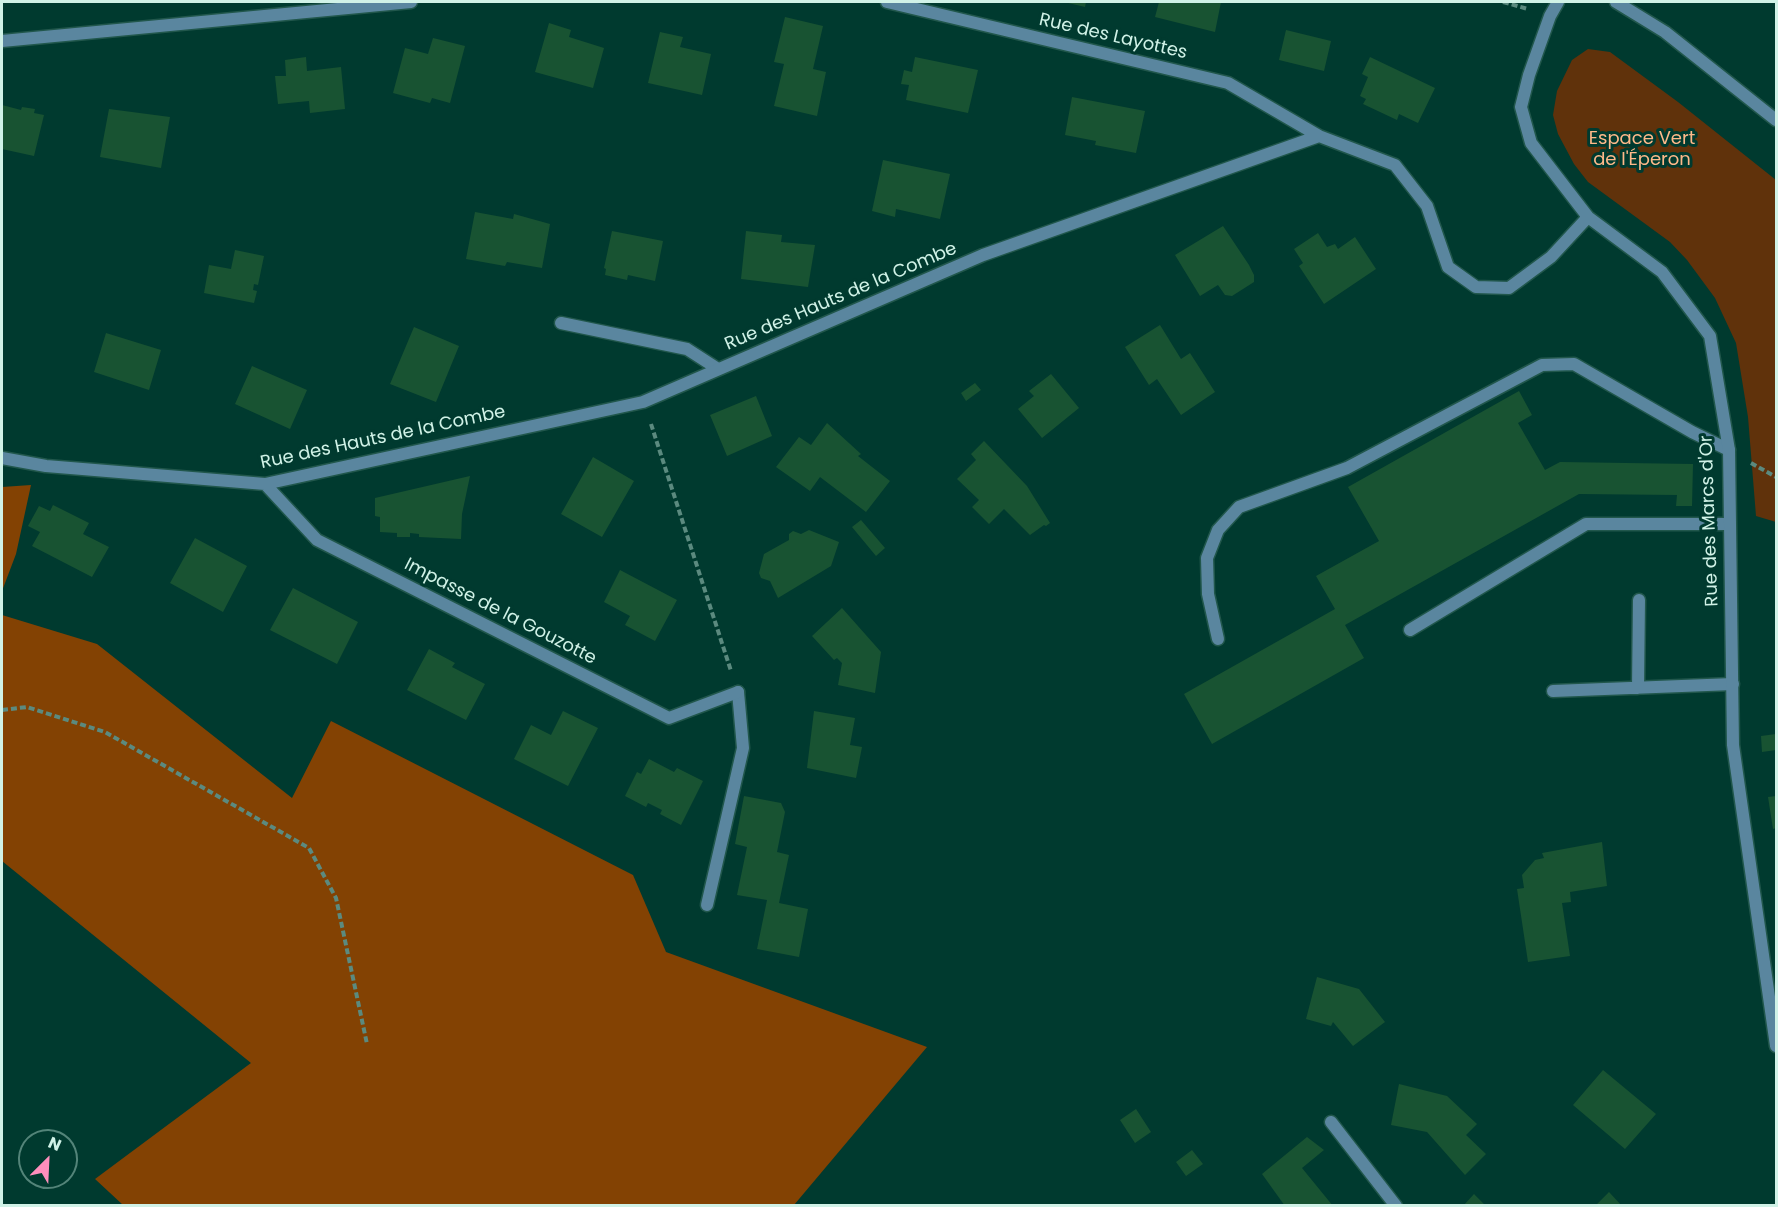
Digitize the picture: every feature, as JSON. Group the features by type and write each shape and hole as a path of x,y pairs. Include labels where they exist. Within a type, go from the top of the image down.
{"street":[{"path":"2,41 411,2"},
{"name":"Rue des Layottes","path":"887,2 1228,83 1319,136"},
{"name":"Rue des Marcs d'Or","path":"1558,2 1550,16 1529,75 1521,107 1531,143 1588,217 1662,272 1710,336 1729,450 1733,745 1776,1046"},
{"path":"1616,2 1665,32 1776,120"},
{"path":"1319,136 1395,165 1427,206 1448,267 1476,287 1509,288 1551,257 1588,217"},
{"name":"Rue des Hauts de la Combe","path":"2,458 46,465 265,484 643,402 983,255 1319,136"},
{"path":"561,323 687,349 718,369"},
{"path":"1218,639 1208,594 1207,558 1218,530 1239,507 1347,468 1542,365 1574,364 1692,432 1729,450"},
{"name":"Impasse de la Gouzotte","path":"265,484 317,540 669,718 738,692"},
{"path":"1410,630 1586,524 1729,524"},
{"path":"1638,688 1639,600"},
{"path":"1553,691 1732,684"},
{"path":"707,904 743,748 738,692"},
{"path":"1331,1122 1396,1206"}],"path":[{"path":"643,402 738,692"},
{"path":"2,710 27,707 105,732 309,848 336,898 367,1044"}],"green space":[{"name":"Espace Vert de l'Éperon","path":"1588,49 1610,52 1678,102 1776,180 1776,522 1756,516 1748,417 1736,343 1715,298 1687,260 1670,242 1588,182 1574,164 1558,134 1553,115 1557,91 1572,60"}],"shaded area":[{"path":"31,485 16,554 2,591 2,487"},
{"path":"2,615 97,644 292,798 331,721 633,875 666,952 927,1047 794,1205 123,1205 95,1179 251,1063 2,861"}],"building":[{"path":"1064,2 1086,2 1085,7"},
{"path":"1159,2 1221,2 1215,32 1155,17"},
{"path":"785,17 823,26 813,69 826,72 817,116 774,106 784,64 774,62"},
{"path":"549,23 571,30 569,37 604,48 593,88 535,72"},
{"path":"1286,30 1331,41 1324,71 1279,60"},
{"path":"660,32 683,37 680,47 711,54 702,95 648,83"},
{"path":"433,38 465,46 450,103 432,98 430,103 393,93 405,48 428,54"},
{"path":"306,57 307,71 341,67 345,109 310,113 309,101 278,104 275,76 286,76 285,60"},
{"path":"915,57 978,70 968,113 906,100 909,85 901,84 904,70 912,72"},
{"path":"1370,57 1435,88 1418,123 1399,114 1397,120 1363,104 1366,99 1360,96 1368,77 1362,74"},
{"path":"1072,97 1145,111 1136,153 1095,145 1096,141 1065,135"},
{"path":"2,105 21,110 22,107 35,109 34,113 44,115 34,156 2,149"},
{"path":"109,109 170,117 161,168 100,157"},
{"path":"883,160 950,174 940,219 896,209 895,217 872,211"},
{"path":"475,212 513,219 514,214 550,224 542,268 507,262 505,266 466,259"},
{"path":"1223,226 1249,265 1254,275 1254,282 1232,296 1225,295 1218,285 1200,296 1175,255"},
{"path":"612,231 663,241 655,281 628,275 627,280 605,275 606,269 604,268"},
{"path":"746,231 782,235 781,242 815,245 808,287 741,279"},
{"path":"1318,233 1327,247 1335,244 1338,249 1355,237 1376,269 1324,304 1299,266 1303,263 1294,249"},
{"path":"235,250 264,256 258,285 254,284 253,290 257,291 254,303 204,293 209,265 231,269"},
{"path":"1160,325 1181,359 1190,353 1215,392 1181,415 1157,379 1149,385 1125,347"},
{"path":"414,327 459,346 436,402 390,384"},
{"path":"106,333 161,350 149,390 94,372"},
{"path":"252,366 307,390 290,429 235,404"},
{"path":"1051,374 1079,408 1042,438 1018,409 1034,396 1029,391"},
{"path":"975,383 981,390 966,401 961,393"},
{"path":"1519,391 1532,415 1518,423 1545,470 1560,462 1693,464 1692,506 1676,506 1677,495 1579,494 1345,625 1364,658 1212,744 1184,694 1335,609 1316,576 1379,541 1348,487"},
{"path":"756,396 772,436 727,456 710,415"},
{"path":"827,423 861,454 858,456 890,481 866,512 820,477 810,491 776,467 799,437 811,445"},
{"path":"984,441 1027,486 1050,523 1030,535 1004,509 989,524 972,507 979,500 957,479 976,460 971,454"},
{"path":"593,457 634,481 602,537 561,514"},
{"path":"470,476 462,514 461,539 419,537 419,534 410,533 410,537 397,537 397,533 380,532 380,517 375,516 375,498"},
{"path":"53,505 89,523 83,534 109,547 92,577 32,546 40,532 28,526 39,506 50,511"},
{"path":"861,520 885,548 876,556 852,527"},
{"path":"809,530 839,542 831,566 778,598 770,581 761,578 759,573 764,554 789,540 789,534 793,531 801,534"},
{"path":"195,538 247,566 223,612 170,583"},
{"path":"620,570 677,600 655,641 625,625 630,616 604,602"},
{"path":"293,588 358,622 337,664 270,630"},
{"path":"842,608 881,652 875,693 838,685 842,663 837,658 834,660 812,636"},
{"path":"429,649 455,663 452,667 485,684 466,720 407,690"},
{"path":"563,711 598,728 568,786 514,759 531,725 551,735"},
{"path":"814,711 855,718 850,745 862,747 856,778 807,768"},
{"path":"1776,734 1776,750 1762,752 1761,736"},
{"path":"649,759 674,772 677,768 703,781 681,825 660,814 662,810 648,803 646,807 625,796 637,772 641,774"},
{"path":"744,796 781,803 785,812 777,852 789,855 779,903 808,909 799,957 757,949 767,900 737,895 747,847 735,844"},
{"path":"1776,796 1776,828 1773,829 1768,797"},
{"path":"1602,842 1607,886 1570,892 1571,902 1562,903 1570,956 1528,962 1517,889 1524,888 1522,875 1535,860 1544,858 1542,853"},
{"path":"1317,977 1359,989 1385,1022 1353,1046 1333,1022 1331,1026 1306,1019"},
{"path":"1603,1070 1656,1114 1625,1149 1573,1105"},
{"path":"1399,1084 1447,1096 1477,1124 1466,1135 1486,1154 1465,1175 1427,1132 1391,1125"},
{"path":"1136,1109 1151,1132 1135,1143 1120,1120"},
{"path":"1307,1137 1324,1150 1302,1168 1333,1206 1285,1206 1262,1174"},
{"path":"1192,1150 1203,1164 1186,1176 1176,1162"},
{"path":"1609,1192 1622,1206 1595,1206"},
{"path":"1474,1194 1486,1206 1463,1206"}]}
